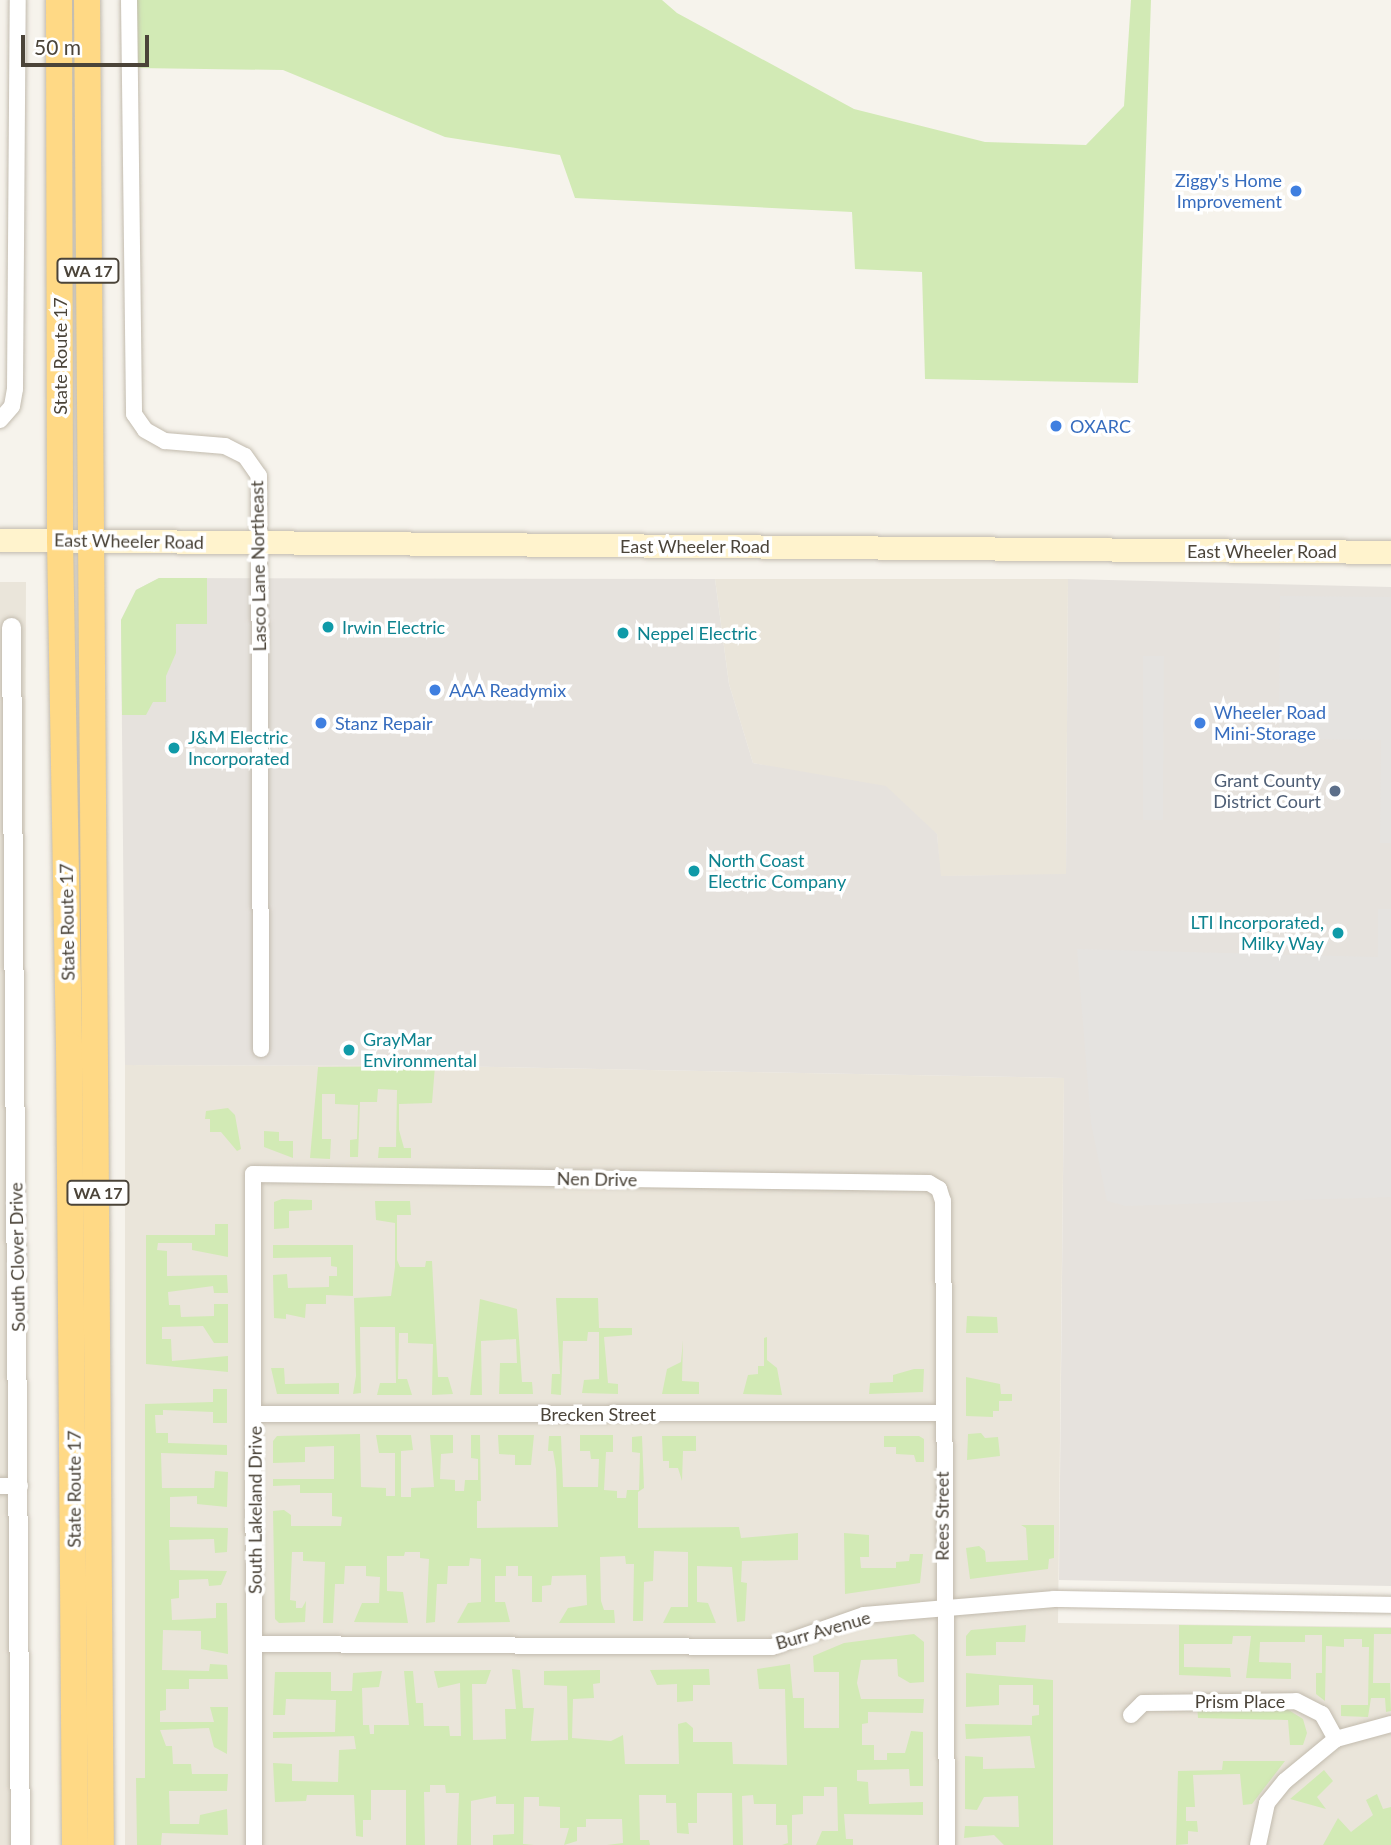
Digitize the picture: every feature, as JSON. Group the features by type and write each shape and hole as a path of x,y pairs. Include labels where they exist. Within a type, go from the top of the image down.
{"highway":[{"name":"State Route 17","path":"60,0 60,540 70,1115 75,1845"},
{"name":"State Route 17","path":"87,0 101,1845"}],"main road":[{"name":"East Wheeler Road","path":"0,540 1391,552"}],"street":[{"path":"0,420 12,406 15,389 18,0"},
{"name":"Lasco Lane Northeast","path":"129,0 134,414 145,430 165,441 225,446 245,456 259,476 261,1049"},
{"name":"South Clover Drive","path":"11,627 6,684 10,1486 20,1845"},
{"name":"Nen Drive","path":"253,1174 929,1183 939,1188"},
{"name":"South Lakeland Drive","path":"253,1174 254,1845"},
{"name":"Rees Street","path":"939,1188 943,1201 942,1413 947,1845"},
{"name":"Brecken Street","path":"255,1414 942,1413"},
{"name":"Burr Avenue","path":"254,1644 772,1647 855,1617 1054,1599 1391,1605"},
{"name":"Prism Place","path":"1131,1715 1143,1703 1296,1701 1322,1714 1336,1739"},
{"path":"1258,1845 1267,1803 1285,1781 1336,1739 1391,1724"}],"shaded area":[{"path":"159,578 715,579 729,684 753,763 886,786 937,834 941,876 1066,874 1068,579 1391,587 1391,1586 1059,1580 1064,1078 439,1066 125,1065 121,620 136,590"},
{"path":"715,579 1068,579 1066,875 940,876 937,834 782,769 753,763 729,684"},
{"path":"0,582 26,582 21,1845 0,1845"},
{"path":"1280,596 1391,597 1391,843 1380,843 1381,740 1279,739"},
{"path":"1143,656 1164,656 1163,820 1143,820"},
{"path":"1378,909 1391,909 1391,1197 1126,1206 1107,1201 1091,1123 1077,949 1378,957"},
{"path":"125,1065 439,1066 1064,1078 1058,1623 1391,1627 1391,1845 125,1845"}],"green space":[{"path":"137,0 662,0 677,13 854,109 985,142 1086,145 1124,106 1131,0 1151,0 1138,383 925,379 922,272 855,269 852,212 575,198 560,155 445,137 283,70 137,68"},
{"path":"159,578 207,578 207,624 176,624 176,653 166,676 166,702 153,702 146,715 122,715 121,620 136,590"},
{"path":"435,1066 432,1103 399,1104 399,1130 404,1148 411,1148 411,1158 378,1158 379,1147 396,1147 397,1090 378,1089 377,1102 360,1102 358,1157 350,1157 350,1140 357,1139 358,1105 335,1104 335,1094 322,1094 322,1139 331,1139 330,1159 310,1158 318,1067"},
{"path":"228,1108 235,1115 241,1149 237,1151 221,1132 210,1132 210,1119 205,1119 206,1111"},
{"path":"264,1131 279,1132 279,1141 293,1141 293,1158 264,1147"},
{"path":"282,1199 312,1200 312,1210 289,1211 289,1228 274,1229 274,1202"},
{"path":"375,1201 410,1201 411,1215 397,1215 397,1260 400,1267 425,1267 426,1261 432,1261 438,1377 448,1377 453,1394 432,1395 433,1344 408,1343 408,1333 399,1333 398,1379 407,1379 412,1395 377,1395 380,1383 396,1383 395,1327 360,1327 361,1393 353,1394 356,1376 354,1298 391,1296 395,1267 395,1223 376,1220"},
{"path":"215,1224 228,1224 228,1257 192,1250 192,1243 158,1243 157,1250 167,1251 167,1276 227,1275 228,1293 214,1293 213,1286 168,1292 169,1305 180,1305 181,1317 214,1316 214,1304 228,1304 228,1343 214,1343 203,1326 162,1327 162,1339 171,1339 172,1361 228,1356 228,1372 146,1364 146,1235 215,1235"},
{"path":"273,1245 353,1245 353,1296 326,1295 326,1304 306,1304 305,1318 286,1314 286,1319 274,1318 273,1275 287,1274 288,1288 329,1287 329,1276 337,1276 337,1267 331,1266 331,1257 273,1258"},
{"path":"556,1298 598,1298 599,1328 632,1328 632,1335 604,1337 608,1383 618,1384 618,1394 582,1393 584,1380 599,1379 599,1332 588,1332 587,1341 563,1341 561,1395 551,1394 552,1374 560,1374"},
{"path":"480,1299 517,1309 522,1382 532,1382 533,1394 499,1394 500,1363 517,1363 516,1339 481,1341 482,1395 470,1395"},
{"path":"967,1316 997,1317 998,1333 966,1333"},
{"path":"767,1337 767,1360 777,1368 782,1395 743,1394 748,1375 758,1374 758,1366 764,1366 764,1338"},
{"path":"683,1340 682,1381 699,1382 699,1394 662,1394 667,1369 681,1362"},
{"path":"271,1368 284,1368 285,1384 339,1383 339,1394 277,1394"},
{"path":"924,1369 923,1392 869,1394 870,1383 893,1382 893,1375"},
{"path":"966,1377 1000,1384 1001,1394 1012,1394 1012,1401 999,1401 999,1411 993,1411 993,1417 966,1416"},
{"path":"213,1389 227,1389 227,1423 213,1423 213,1412 163,1410 163,1415 155,1415 156,1433 168,1433 168,1443 227,1445 227,1455 161,1453 162,1488 214,1488 215,1471 228,1472 227,1507 197,1504 197,1496 170,1497 170,1527 228,1528 227,1552 215,1553 214,1539 169,1540 170,1570 227,1571 221,1585 209,1586 208,1579 179,1580 179,1598 171,1599 172,1620 216,1618 216,1603 227,1603 228,1654 201,1649 201,1631 163,1630 162,1670 209,1671 210,1664 227,1665 228,1679 189,1679 189,1689 166,1689 166,1710 160,1711 160,1722 214,1722 210,1707 228,1707 227,1754 214,1747 209,1728 160,1730 166,1746 172,1746 173,1764 191,1764 192,1774 228,1774 227,1791 169,1791 170,1824 199,1824 200,1815 227,1809 228,1835 162,1833 161,1845 137,1845 136,1778 145,1778 145,1404 213,1402"},
{"path":"981,1433 985,1438 998,1437 1000,1456 967,1460 968,1434"},
{"path":"360,1434 361,1487 386,1488 386,1496 395,1496 395,1453 379,1453 376,1435 411,1435 413,1450 401,1451 401,1497 411,1497 411,1488 434,1487 430,1435 453,1435 453,1453 441,1454 440,1479 455,1480 455,1491 464,1491 465,1480 478,1480 478,1459 471,1458 471,1435 480,1435 481,1501 477,1501 477,1528 558,1527 556,1469 553,1451 548,1451 549,1436 561,1436 563,1487 598,1487 599,1459 591,1459 590,1451 580,1451 580,1435 613,1435 613,1452 606,1452 604,1490 617,1491 617,1498 626,1498 627,1490 639,1490 640,1453 632,1452 632,1437 642,1436 644,1488 638,1492 638,1528 739,1527 741,1538 798,1533 798,1560 742,1561 741,1582 747,1583 745,1621 737,1622 732,1567 697,1566 697,1602 708,1603 716,1623 663,1623 671,1607 688,1607 688,1552 654,1551 653,1581 644,1582 643,1621 633,1621 634,1564 626,1564 625,1556 600,1557 601,1601 604,1610 614,1610 615,1623 559,1623 568,1608 587,1605 586,1575 552,1576 551,1585 542,1586 542,1602 532,1602 532,1576 518,1576 518,1566 506,1566 506,1576 495,1576 495,1602 505,1602 510,1622 457,1623 468,1603 481,1602 481,1559 470,1558 469,1566 448,1566 447,1584 437,1584 435,1622 426,1623 429,1559 420,1558 420,1552 405,1552 404,1556 387,1556 387,1591 403,1592 408,1623 354,1622 362,1603 379,1603 380,1577 366,1576 366,1566 345,1566 344,1584 335,1584 333,1623 323,1623 325,1562 303,1561 303,1552 292,1552 290,1600 296,1601 296,1608 302,1608 306,1601 305,1622 279,1623 275,1619 273,1511 284,1510 291,1515 291,1526 341,1526 342,1517 332,1516 332,1493 300,1493 300,1485 273,1486 273,1479 334,1479 334,1446 305,1447 305,1462 273,1463 273,1441 277,1436"},
{"path":"498,1435 534,1435 531,1465 515,1465 515,1455 499,1454"},
{"path":"662,1436 696,1436 696,1451 683,1451 682,1481 678,1468 669,1468 669,1461 663,1461"},
{"path":"884,1436 919,1436 924,1439 924,1462 916,1462 914,1455 896,1454 896,1447 884,1447"},
{"path":"1021,1525 1054,1525 1054,1558 1049,1559 1048,1569 970,1579 966,1548 979,1546 985,1551 986,1562 1028,1560 1026,1528"},
{"path":"844,1533 869,1535 869,1557 860,1557 861,1568 896,1568 896,1562 909,1561 910,1554 923,1554 920,1583 845,1594"},
{"path":"1026,1625 1025,1642 996,1642 996,1655 966,1656 966,1636 971,1630"},
{"path":"1179,1625 1391,1628 1391,1634 1374,1634 1373,1683 1390,1683 1391,1711 1386,1712 1385,1698 1371,1698 1368,1717 1341,1716 1341,1705 1368,1705 1369,1647 1362,1647 1362,1639 1344,1639 1344,1647 1326,1646 1325,1701 1316,1694 1316,1673 1322,1673 1322,1635 1305,1635 1305,1642 1260,1642 1259,1662 1291,1663 1291,1679 1246,1678 1251,1636 1233,1636 1232,1644 1184,1644 1184,1667 1230,1668 1231,1677 1179,1675"},
{"path":"914,1634 924,1642 924,1682 910,1683 898,1676 897,1659 861,1660 857,1683 861,1699 924,1699 923,1713 868,1712 868,1723 862,1724 862,1745 874,1745 874,1760 887,1760 887,1753 905,1753 911,1731 923,1732 923,1786 910,1786 909,1769 857,1770 857,1781 868,1782 869,1804 923,1802 923,1815 844,1814 846,1839 853,1839 853,1845 816,1845 822,1831 838,1831 837,1787 824,1787 824,1796 803,1796 803,1814 792,1815 792,1845 782,1845 788,1843 787,1825 776,1825 776,1804 754,1804 753,1795 742,1796 743,1845 733,1845 732,1793 697,1793 697,1823 688,1823 689,1834 677,1833 676,1803 666,1803 666,1795 639,1795 640,1840 649,1840 650,1845 607,1845 623,1843 622,1819 586,1819 586,1827 577,1827 577,1841 564,1845 569,1828 560,1828 560,1807 539,1806 539,1797 524,1797 523,1844 534,1845 493,1845 493,1835 514,1834 514,1804 496,1804 496,1796 471,1801 471,1845 457,1845 459,1793 446,1793 445,1785 430,1785 430,1792 424,1792 425,1845 406,1845 406,1790 371,1790 371,1820 363,1820 363,1837 356,1836 354,1795 307,1795 306,1801 275,1802 273,1763 292,1764 292,1781 338,1782 339,1750 356,1749 354,1736 273,1738 273,1732 335,1732 336,1700 286,1699 285,1715 273,1715 275,1672 331,1672 331,1691 352,1691 353,1673 382,1671 379,1687 362,1688 363,1725 369,1725 370,1734 374,1734 374,1725 409,1725 404,1671 413,1671 416,1703 423,1703 424,1726 449,1726 450,1736 461,1736 460,1683 438,1688 434,1671 491,1670 486,1684 472,1684 473,1740 506,1739 505,1709 516,1709 512,1669 520,1670 523,1708 534,1708 531,1741 568,1740 567,1686 544,1685 544,1671 600,1670 600,1683 593,1684 594,1698 573,1699 572,1738 611,1741 623,1735 625,1764 679,1764 678,1724 686,1722 693,1728 693,1742 732,1742 733,1764 787,1765 785,1689 759,1689 757,1669 790,1664 793,1698 804,1698 804,1728 839,1728 839,1672 814,1672 813,1656 844,1643"},
{"path":"709,1669 710,1685 693,1685 693,1701 677,1702 677,1684 657,1685 650,1670"},
{"path":"966,1673 1053,1680 1053,1845 1004,1845 994,1835 964,1838 965,1826 1019,1827 1018,1796 984,1797 977,1810 965,1809 965,1756 983,1757 983,1769 1035,1768 1030,1736 966,1739 965,1724 1032,1725 1032,1716 1039,1715 1039,1705 1033,1705 1033,1685 999,1685 999,1705 966,1707"},
{"path":"1197,1705 1287,1709 1303,1719 1307,1733 1303,1745 1290,1745 1288,1720 1198,1718"},
{"path":"1223,1761 1285,1761 1252,1804 1243,1805 1240,1774 1193,1775 1195,1807 1186,1807 1186,1821 1197,1821 1198,1832 1188,1831 1188,1844 1176,1845 1178,1771 1222,1770"},
{"path":"1324,1770 1333,1781 1317,1797 1326,1809 1290,1799"},
{"path":"1377,1794 1383,1809 1391,1807 1391,1845 1323,1845 1338,1818 1351,1832 1373,1815 1366,1800"}],"place":[{"name":"Ziggy's Home Improvement","path":"1296,191"},
{"name":"OXARC","path":"1056,426"},
{"name":"Irwin Electric","path":"328,627"},
{"name":"Neppel Electric","path":"623,633"},
{"name":"AAA Readymix","path":"435,690"},
{"name":"Stanz Repair","path":"321,723"},
{"name":"Wheeler Road Mini-Storage","path":"1200,723"},
{"name":"J&M Electric Incorporated","path":"174,748"},
{"name":"Grant County District Court","path":"1335,791"},
{"name":"North Coast Electric Company","path":"694,871"},
{"name":"LTI Incorporated, Milky Way","path":"1338,933"},
{"name":"GrayMar Environmental","path":"349,1050"}]}
